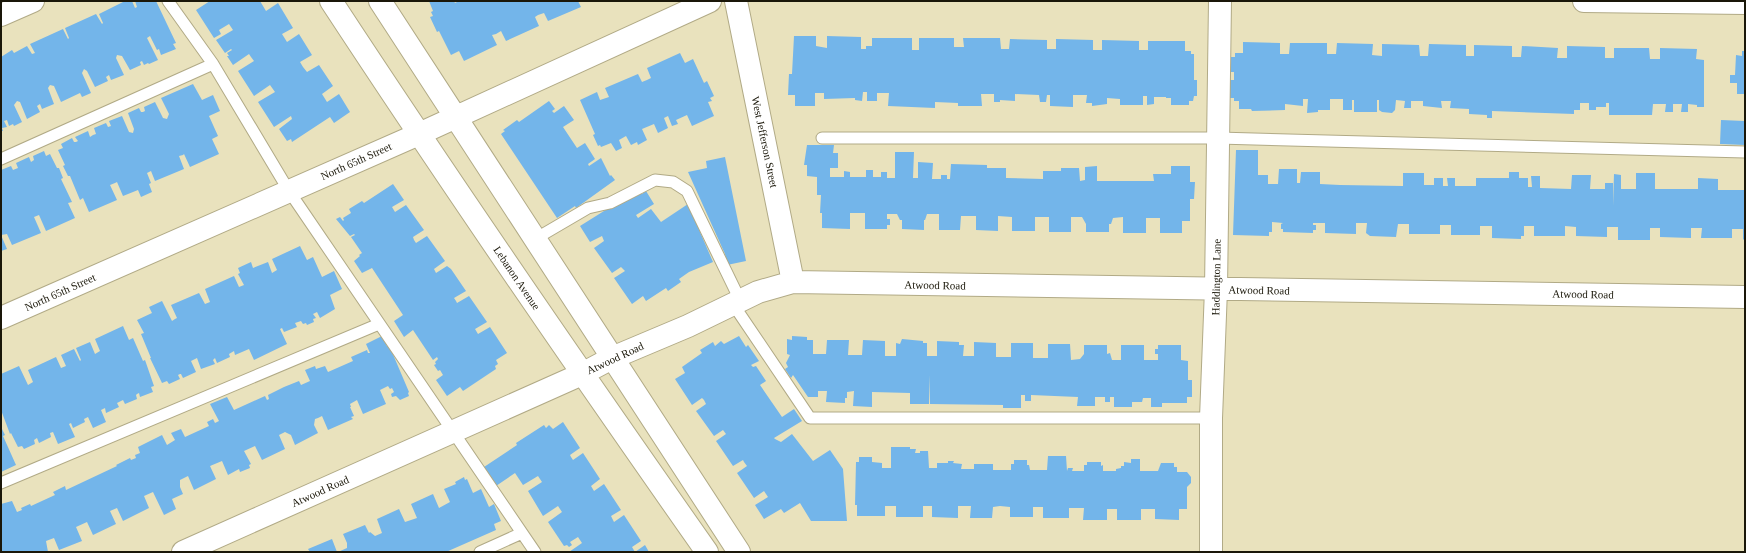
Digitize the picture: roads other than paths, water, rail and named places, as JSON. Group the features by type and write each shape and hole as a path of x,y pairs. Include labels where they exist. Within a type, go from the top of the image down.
{"street":[{"path":"1,15 32,1"},
{"name":"Lebanon Avenue","path":"331,1 419,134 582,374 707,552"},
{"path":"380,1 739,552"},
{"name":"North 65th Street","path":"1,318 455,118 710,1"},
{"name":"West Jefferson Street","path":"736,1 793,282"},
{"name":"Haddington Lane","path":"1211,552 1211,418 1216,289 1220,1"},
{"path":"1584,1 1745,3"},
{"name":"Atwood Road","path":"183,552 582,374 612,358 688,326 758,292 793,282 1745,297"}],"lane":[{"path":"168,1 213,64 289,191 451,432 535,552"},
{"path":"1,159 213,64"},
{"path":"822,138 1218,138 1745,152"},
{"path":"535,239 588,208 610,203 655,180 673,182 687,191 736,302 810,418 1211,418"},
{"path":"1,483 379,324"},
{"path":"480,552 522,533"}]}
